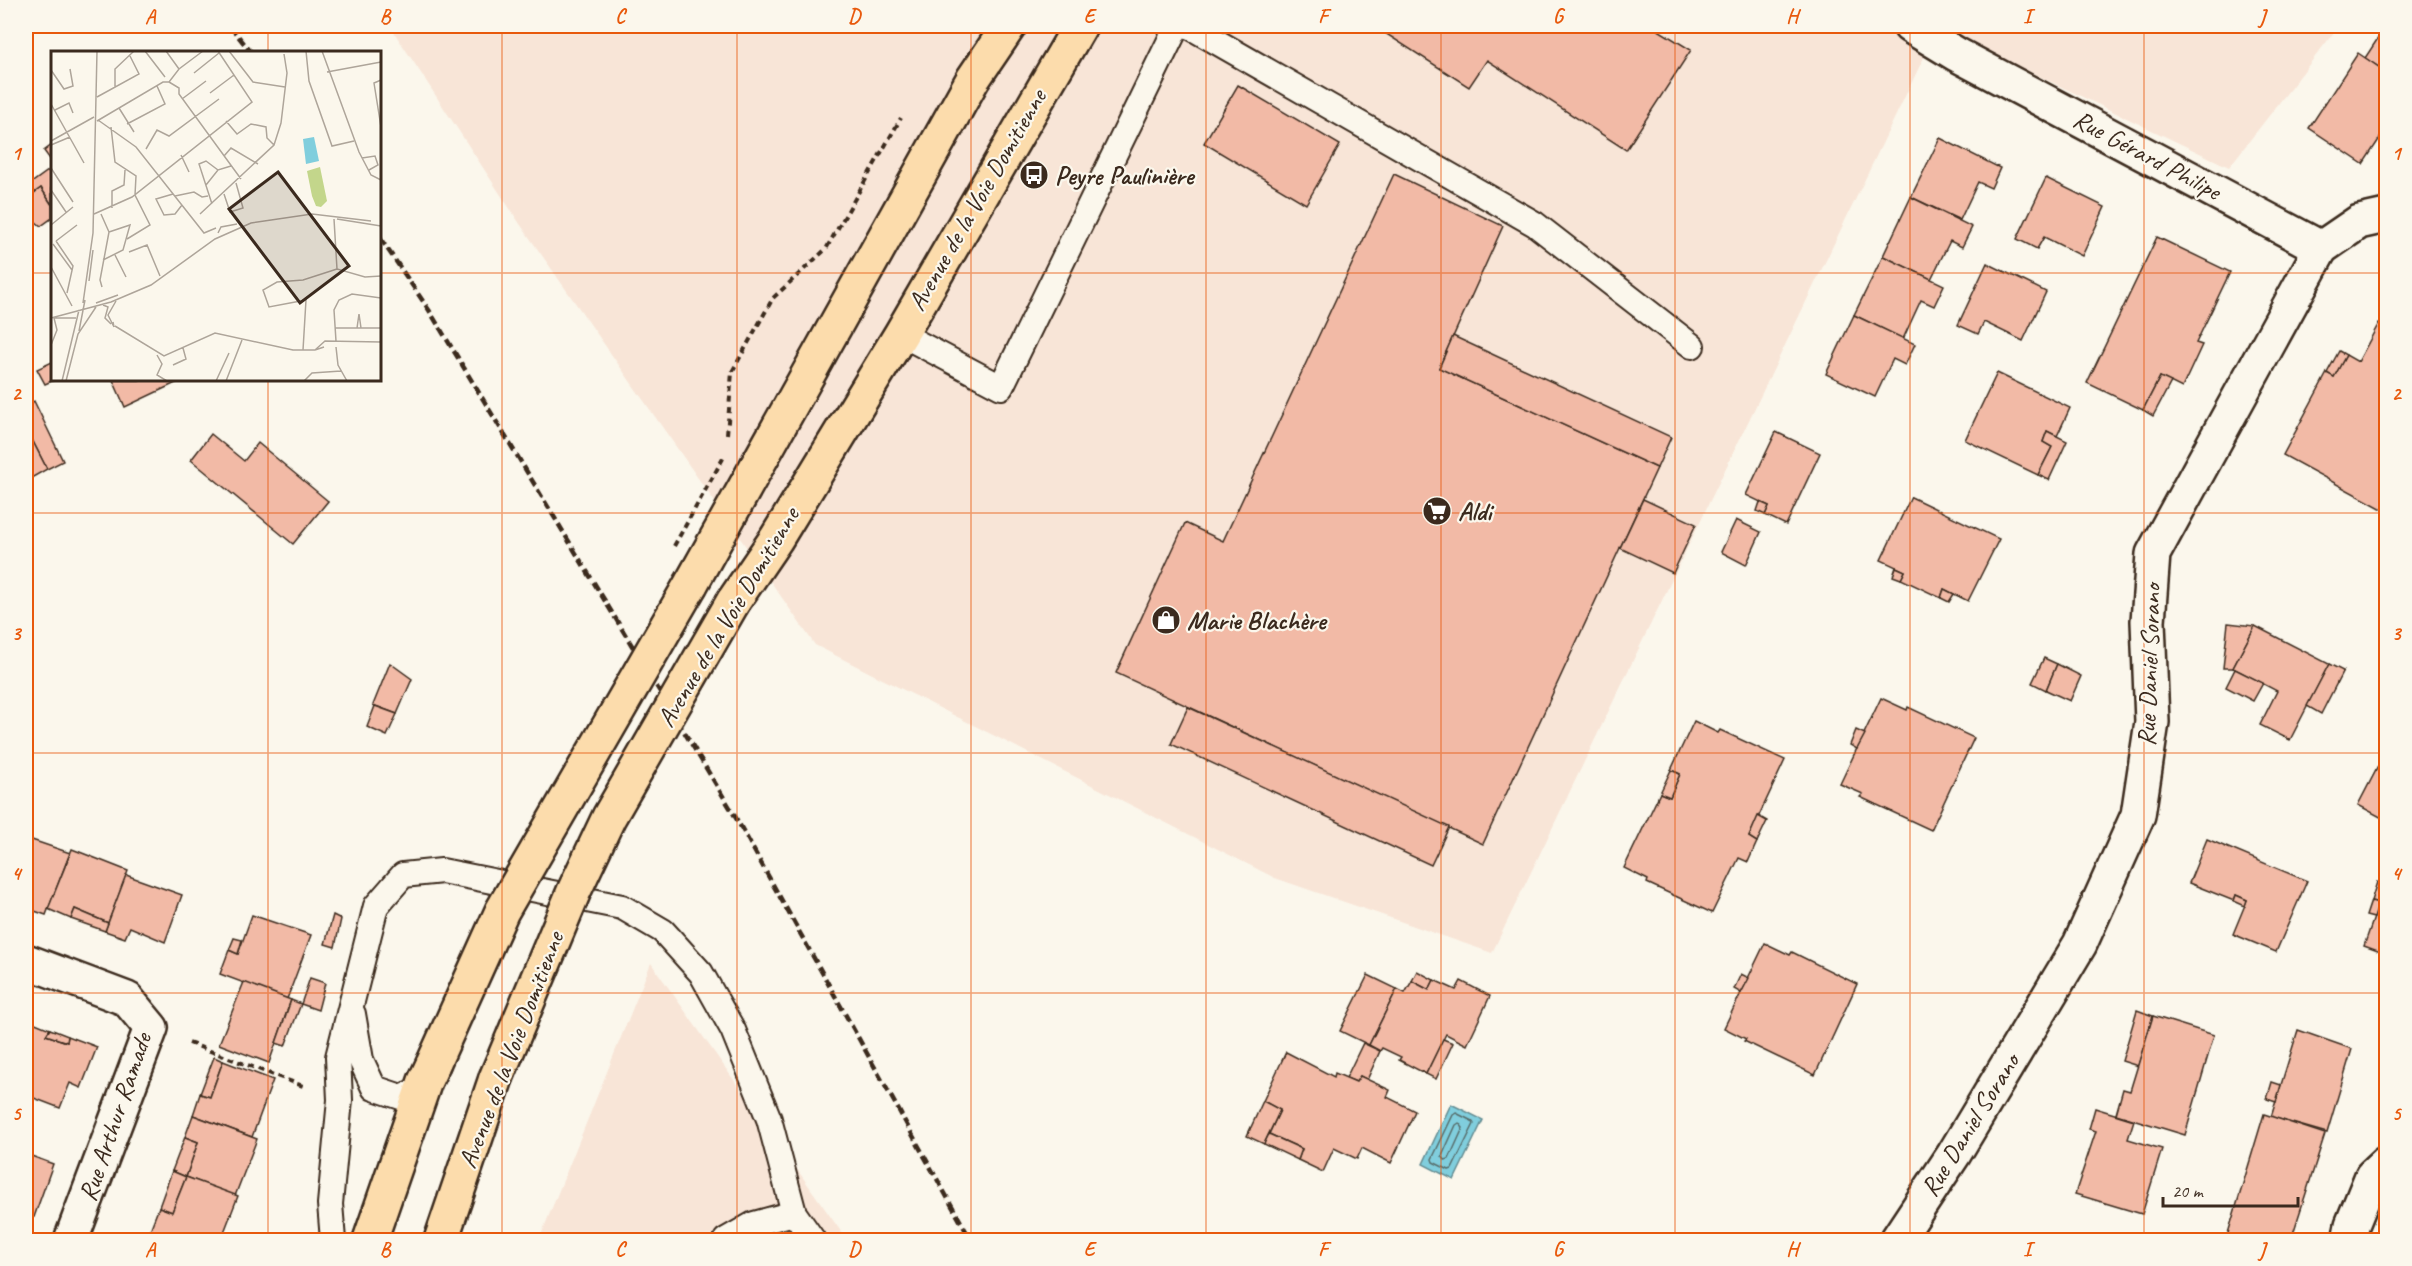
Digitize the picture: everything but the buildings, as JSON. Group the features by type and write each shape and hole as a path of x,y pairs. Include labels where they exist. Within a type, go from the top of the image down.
{"main road":[{"name":"Avenue de la Voie Domitienne","path":"370,1240 429,1073 502,911 691,584 973,79 1009,26"},
{"name":"Avenue de la Voie Domitienne","path":"441,1240 496,1078 574,891 609,817 733,602 776,539 901,334 1080,26"}],"street":[{"name":"Rue Gérard Philipe","path":"1910,26 1956,54 2321,248"},
{"path":"2321,248 2359,222 2386,216"},
{"name":"Rue Daniel Sorano","path":"1896,1240 1954,1154 2080,944 2138,815 2152,722 2148,621 2153,554 2321,248"},
{"name":"Rue Arthur Ramade","path":"26,961 127,999 151,1028 71,1240"},
{"path":"2349,1240 2352,1225 2372,1176 2386,1163"}],"lane":[{"path":"901,334 1001,387 1177,26"},
{"path":"1189,26 1535,224 1692,346"},
{"path":"333,1240 330,1204 340,1100 338,1056 376,906 403,875 442,872 622,907 663,931 701,973 733,1030 769,1119 794,1213 813,1240"},
{"path":"350,1002 360,1059 374,1088 401,1097 415,1091 429,1073"},
{"path":"451,1240 455,1194"},
{"path":"726,1240 754,1224 794,1213"}],"path":[{"path":"725,455 732,372 773,298 826,249 902,117"},
{"path":"151,1028 340,1100"}],"shaded area":[{"path":"390,26 2339,26 2229,167 1938,28 1492,953 1275,878 815,645 520,224"},
{"path":"651,963 847,1240 539,1240"}],"water":[{"path":"1451,1104 1483,1120 1454,1180 1423,1164"}],"railway":[{"path":"230,26 250,51"},
{"path":"381,239 429,310 732,811 971,1240"}],"place":[{"name":"Peyre Paulinière","path":"1034,175"},
{"name":"Aldi","path":"1437,511"},
{"name":"Marie Blachère","path":"1166,620"}]}
